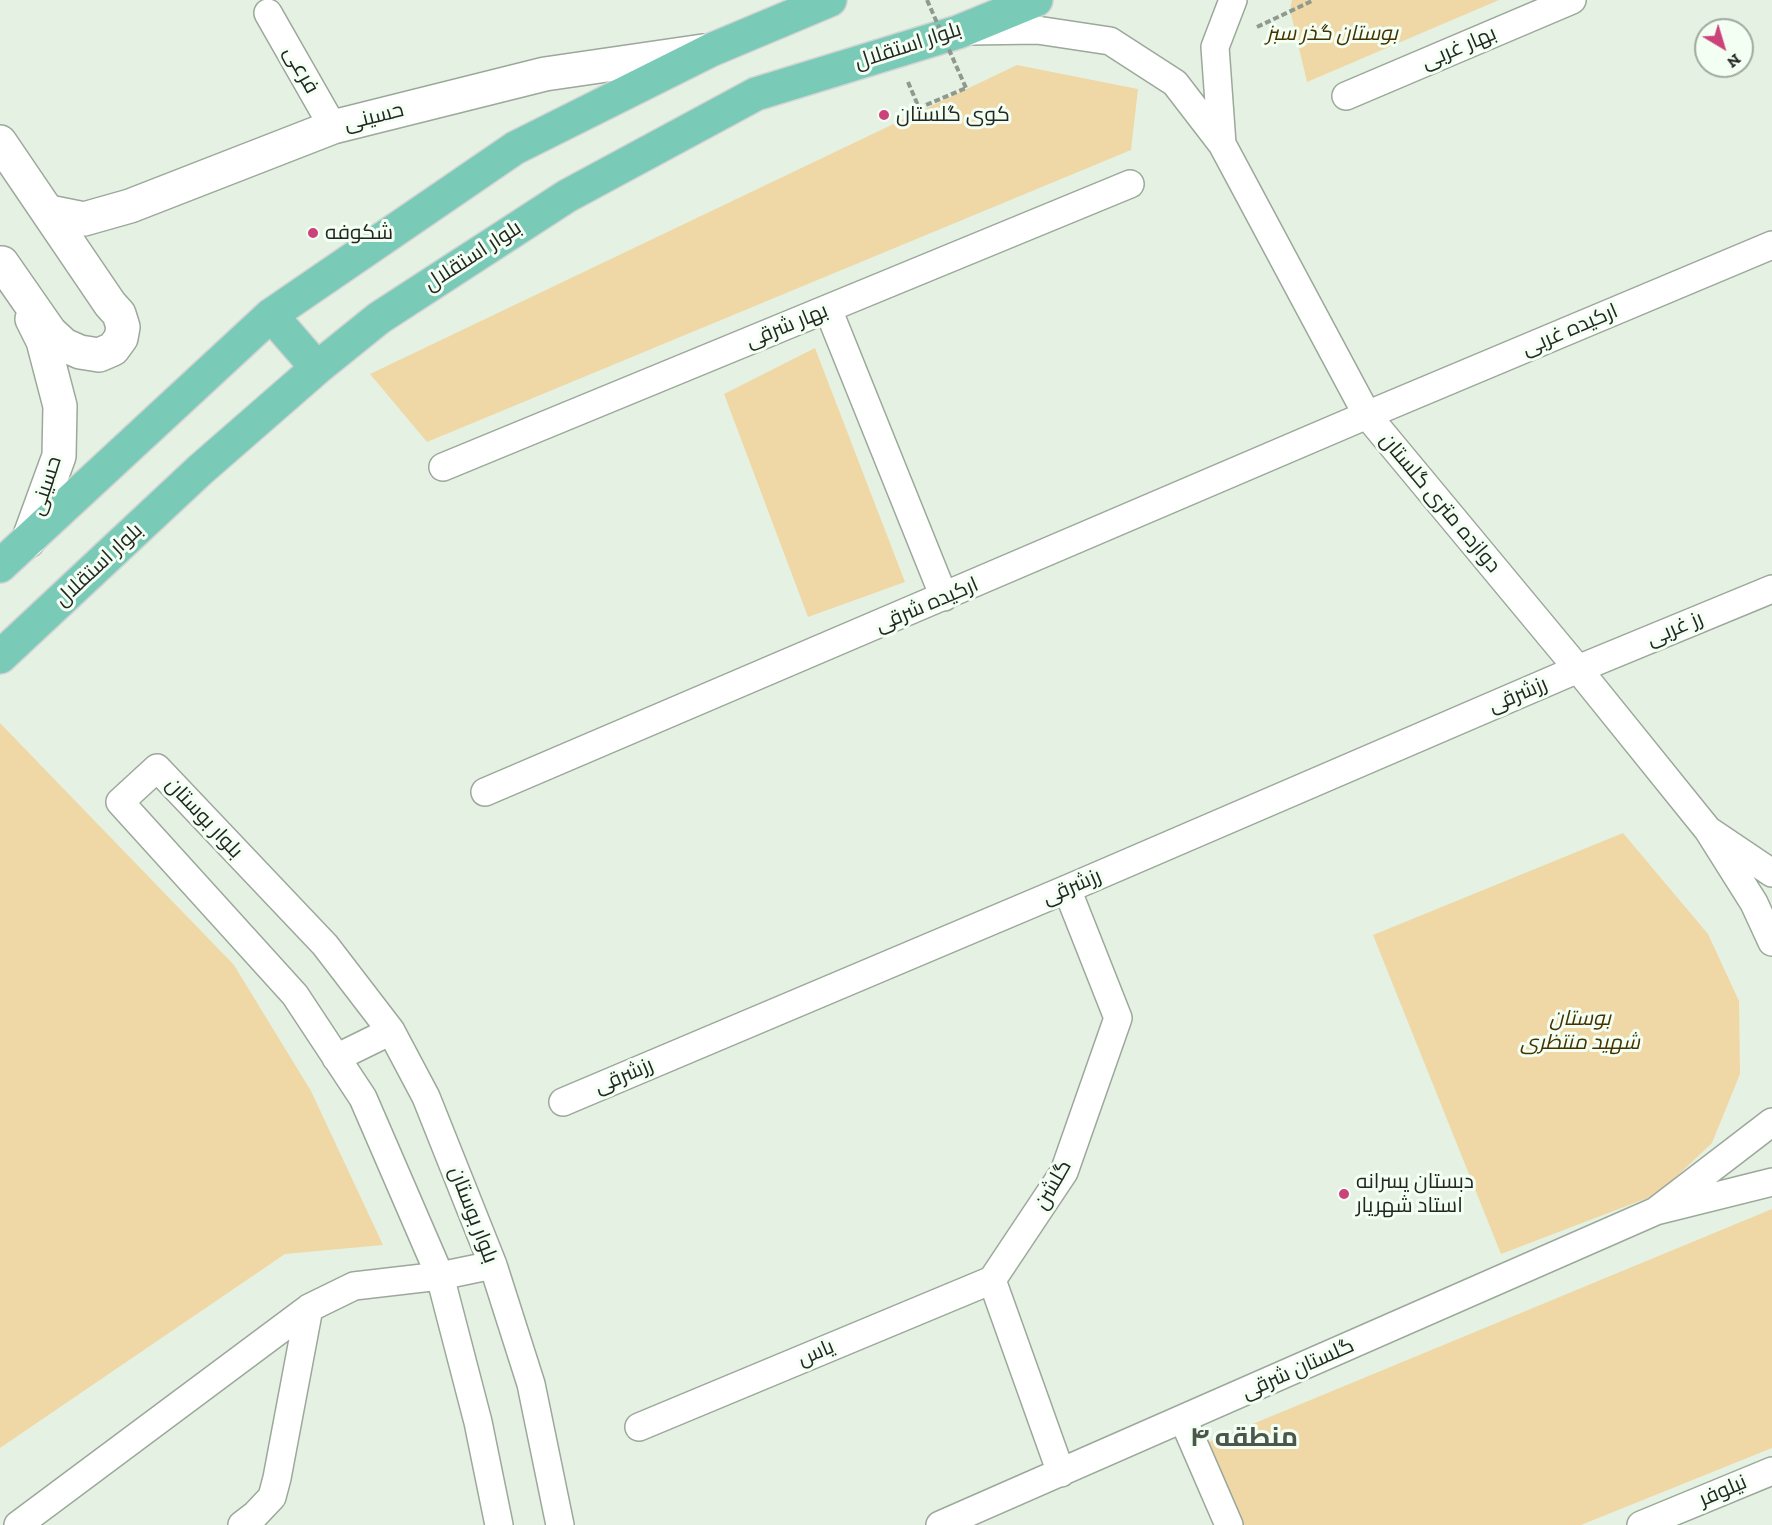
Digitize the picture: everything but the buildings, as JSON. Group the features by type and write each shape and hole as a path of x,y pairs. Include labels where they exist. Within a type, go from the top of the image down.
{"main road":[{"path":"0,566 272,315 515,148 711,50 830,0"},
{"name":"بلوار استقلال","path":"0,657 200,470 317,368 379,318 567,196 756,94 958,32 1036,0"},
{"name":"حسینی","path":"49,212 84,219 130,207 333,127 545,74 711,50"},
{"path":"0,142 119,314 123,327 121,338 113,349 99,355 80,352 64,345 50,332 1,262"},
{"name":"حسینی","path":"1,262 43,340 60,406 59,456 28,541"},
{"path":"272,315 317,368"}],"street":[{"path":"1222,144 1215,47 1233,0"},
{"name":"بهار غربی","path":"1346,96 1572,0"},
{"name":"فرعی","path":"268,13 333,127"},
{"path":"958,32 1037,30 1110,41 1175,83 1222,144"},
{"name":"دوازده متری گلستان","path":"1222,144 1367,415 1708,830"},
{"name":"بهار شرقی","path":"443,467 1130,184"},
{"name":"ارکیده غربی","path":"1367,415 1772,244"},
{"path":"828,309 944,597"},
{"name":"ارکیده شرقی","path":"486,792 1367,415"},
{"name":"رز غربی","path":"1578,669 1772,589"},
{"name":"رزشرقی","path":"563,1102 1067,889 1578,669"},
{"name":"بلوار بوستان","path":"499,1525 478,1422 440,1276 363,1098 295,995 120,802 157,768 325,945 391,1031 426,1097 493,1265 531,1384 560,1525"},
{"path":"1708,830 1772,873"},
{"path":"1708,830 1754,903 1772,942"},
{"name":"گلشن","path":"992,1280 1064,1172 1118,1018 1067,889"},
{"path":"336,1058 391,1031"},
{"path":"1656,1211 1772,1122"},
{"path":"1656,1211 1772,1182"},
{"name":"گلستان شرقی","path":"940,1525 1656,1211"},
{"path":"18,1525 309,1308 354,1286 440,1276 493,1265"},
{"path":"992,1280 1061,1473"},
{"name":"یاس","path":"639,1426 992,1280"},
{"path":"242,1525 272,1497 309,1308"},
{"path":"1183,1419 1229,1525"},
{"name":"نیلوفر","path":"1641,1525 1772,1471"}],"path":[{"path":"919,108 966,88 927,0"},
{"path":"1215,47 1314,0"}],"green space":[{"name":"بوستان گذر سبز","path":"1292,0 1499,0 1307,82 1290,10"},
{"path":"1017,65 1138,89 1131,150 427,442 370,374"},
{"path":"815,348 905,582 808,617 724,394"},
{"path":"0,723 234,965 311,1091 383,1245 285,1254 0,1448"},
{"name":"بوستان شهید منتظری","path":"1623,833 1708,934 1739,1001 1740,1074 1712,1143 1658,1194 1501,1254 1373,935"},
{"path":"1772,1209 1772,1448 1581,1525 1244,1525 1209,1442"}],"place":[{"name":"کوی گلستان","path":"884,115"},
{"name":"شکوفه","path":"313,233"},
{"name":"دبستان پسرانه استاد شهريار","path":"1344,1194"}],"district":[{"name":"منطقه ۴","path":"1244,1438"}]}
